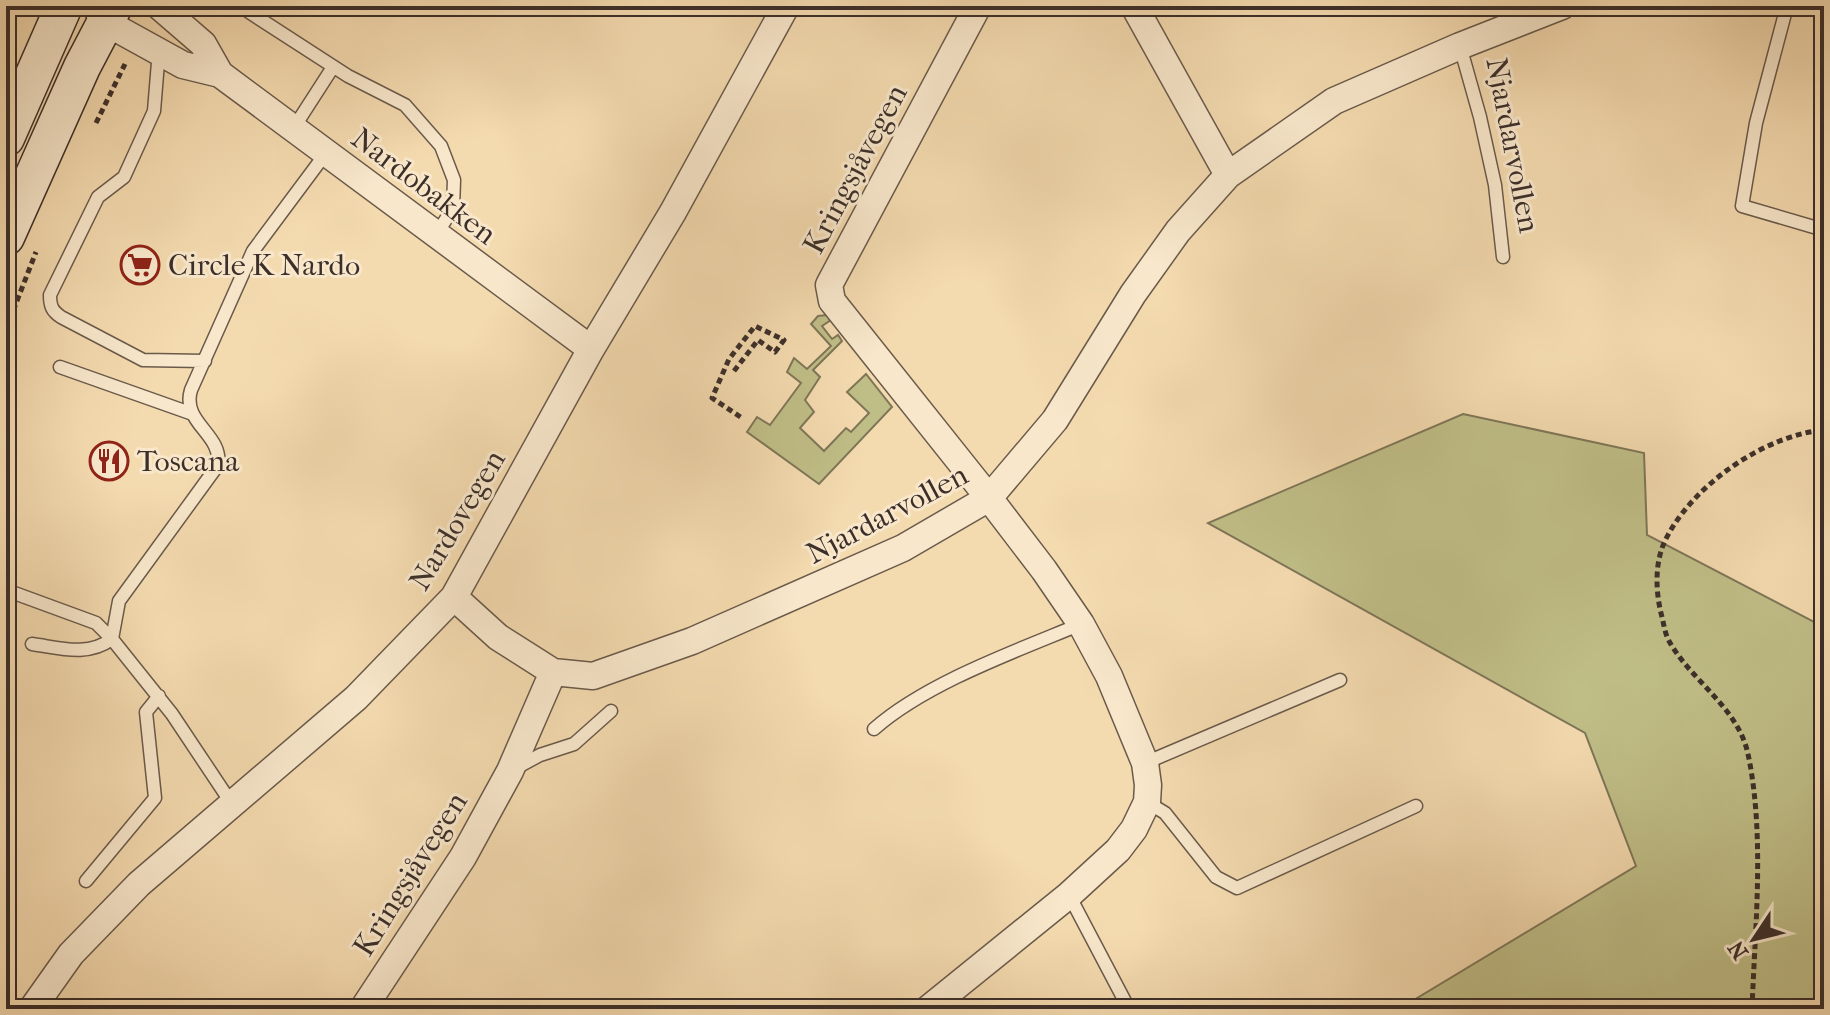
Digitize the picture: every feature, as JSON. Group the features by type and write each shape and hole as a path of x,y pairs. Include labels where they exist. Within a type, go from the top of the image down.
{"main road":[{"path":"6,138 64,6"},
{"path":"6,237 104,11"}],"street":[{"name":"Nardobakken","path":"159,6 203,44 220,74"},
{"name":"Nardovegen","path":"32,1009 71,954 129,894 356,698 454,597 786,6"},
{"name":"Kringsjåvegen","path":"978,6 829,285 832,301 989,498 1081,624 1109,676 1145,763 1147,802"},
{"path":"1134,6 1228,175"},
{"name":"Njardarvollen","path":"454,597 498,637 553,672 593,676 692,641 903,548 989,498 1055,420 1133,294 1178,231 1228,175 1334,101 1562,6"},
{"name":"Nardobakken","path":"104,11 183,65 220,74 591,349"},
{"name":"Kringsjåvegen","path":"363,1009 463,857 510,771 553,672"},
{"path":"928,1009 1069,895 1118,850 1134,829 1147,802"}],"lane":[{"path":"243,6 333,67 405,105 441,146 454,180 453,208 436,235"},
{"path":"1787,6 1756,123 1742,206 1824,230"},
{"name":"Njardarvollen","path":"1460,46 1495,185 1503,257"},
{"path":"159,50 154,111 124,177 98,197 50,295 50,302 55,313 61,317 143,360 205,361"},
{"path":"293,129 333,67"},
{"path":"190,413 189,397 253,251 326,153"},
{"path":"32,644 85,651 99,649 112,639 119,601 218,465 217,448 190,413 60,367"},
{"path":"6,590 96,623 159,696 232,804"},
{"path":"874,729 890,715 971,671 1081,624"},
{"path":"1145,763 1340,680"},
{"path":"86,881 155,798 146,712 148,705 159,696"},
{"path":"510,771 540,755 574,744 611,711"},
{"path":"1147,802 1165,813 1216,877 1237,888 1416,806"},
{"path":"1069,895 1129,1009"}],"path":[{"path":"734,371 758,340 775,352 784,340 755,326 729,359 712,398 742,418"},
{"path":"1752,1009 1758,840 1748,752 1730,713 1668,640 1656,577 1667,536 1694,501 1738,462 1775,441 1824,430"}],"shaded area":[{"path":"827,315 831,320 822,326 832,339 838,335 842,341 813,370 820,377 805,400 814,412 800,428 824,451 846,428 851,432 869,413 847,392 866,374 892,407 819,484 747,432 757,417 770,425 801,383 787,372 794,358 807,369 831,346 811,324 818,316"},
{"path":"1463,414 1644,453 1647,535 1824,627 1824,1009 1399,1009 1636,866 1585,733 1208,523"}],"place":[{"name":"Circle K Nardo","path":"140,265"},
{"name":"Toscana","path":"109,461"}]}
